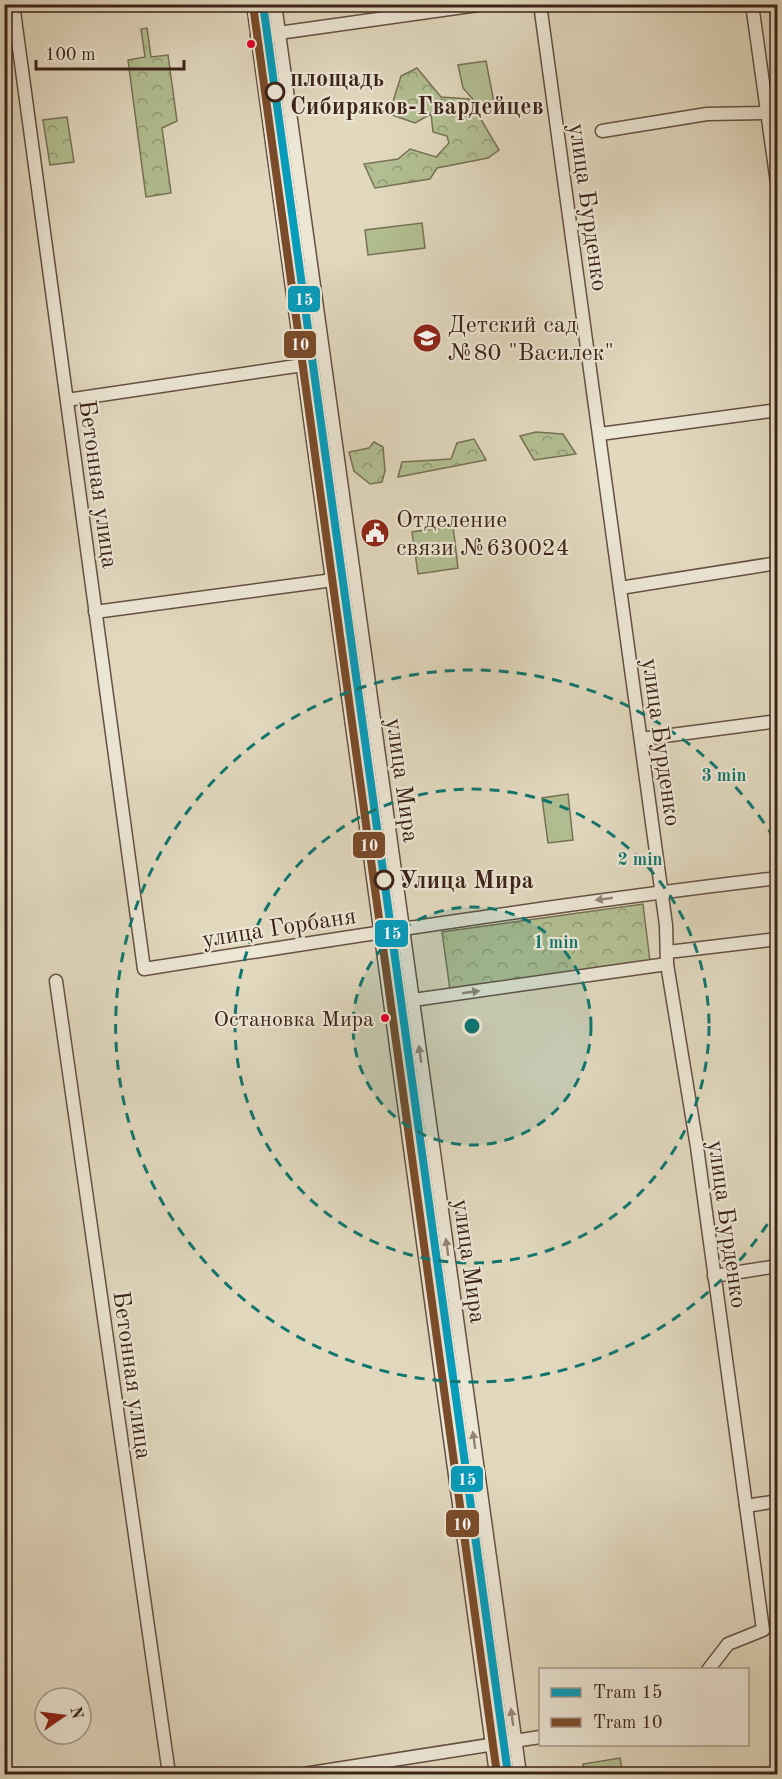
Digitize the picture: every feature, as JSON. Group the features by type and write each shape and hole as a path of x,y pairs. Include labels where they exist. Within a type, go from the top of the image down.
{"street":[{"name":"Бетонная улица","path":"13,4 144,969"},
{"path":"253,4 257,36 485,4"},
{"name":"улица Мира","path":"275,4 520,1774"},
{"name":"улица Бурденко","path":"540,4 662,891 668,958 697,1147 763,1630 728,1644 710,1668"},
{"path":"752,4 772,111 777,190"},
{"name":"улица Мира","path":"257,36 496,1774"},
{"path":"602,131 707,114 772,111"},
{"path":"67,400 303,365"},
{"path":"600,434 777,410"},
{"path":"620,588 777,562"},
{"path":"95,612 333,580"},
{"path":"641,739 777,721"},
{"name":"улица Горбаня","path":"144,969 403,928 662,891 777,878"},
{"path":"413,1000 777,939"},
{"name":"Бетонная улица","path":"56,981 169,1774"},
{"path":"714,1276 777,1266"},
{"path":"746,1506 777,1501"},
{"path":"304,1774 539,1737"}],"green space":[{"path":"147,28 151,57 168,55 177,121 162,128 171,193 146,197 128,60 145,57 141,29"},
{"path":"486,61 495,108 483,111 463,88 458,65"},
{"path":"417,68 441,97 469,99 499,150 488,158 437,168 430,179 375,188 364,164 398,159 410,149 436,157 449,143 447,136 433,132 431,114 415,123 389,114 401,76"},
{"path":"67,117 74,162 50,165 43,120"},
{"path":"422,223 425,248 368,255 365,230"},
{"path":"536,432 563,434 576,454 534,460 520,436"},
{"path":"474,439 486,460 398,477 402,462 451,459 457,443"},
{"path":"374,442 383,447 385,471 382,482 370,484 354,471 349,452 369,448"},
{"path":"453,526 458,568 418,574 412,532"},
{"path":"568,794 573,840 548,843 542,798"},
{"path":"643,904 650,961 450,990 442,932"},
{"path":"620,1758 623,1774 585,1774 583,1764"}],"tram line":[{"name":"15","path":"263,4 508,1774"},
{"name":"10","path":"253,5 497,1774"}],"place":[{"name":"площадь Сибиряков-Гвардейцев","path":"275,92"},
{"name":"Детский сад №80 \"Василек\"","path":"427,338"},
{"name":"Отделение связи №630024","path":"375,533"},
{"name":"Улица Мира","path":"384,880"},
{"name":"Остановка Мира","path":"385,1018"}]}
